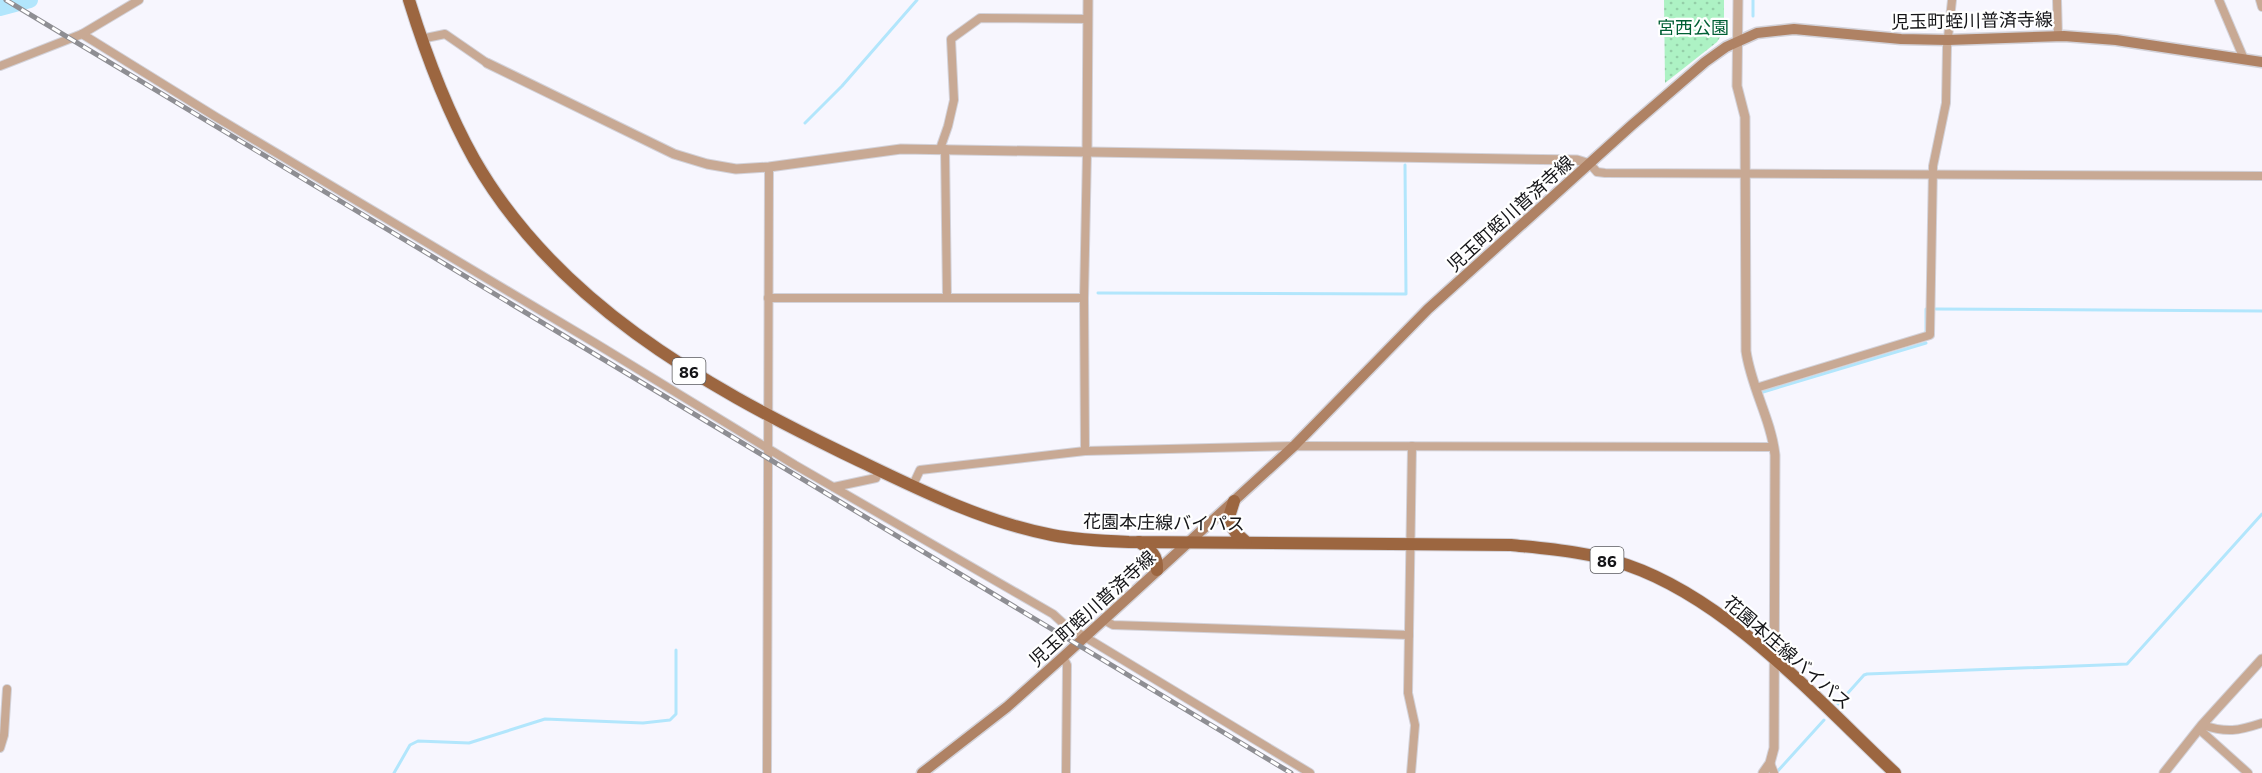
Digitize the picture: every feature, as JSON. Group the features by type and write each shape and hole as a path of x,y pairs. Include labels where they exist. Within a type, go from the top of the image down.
{"main road":[{"name":"花園本庄線バイパス","path":"409,0 442,94 474,159 520,225 578,288 635,334 691,372 769,414 879,470 967,509 1004,523 1052,535 1091,540 1139,542 1510,545 1564,550 1626,565 1660,578 1726,617 1895,773"},
{"name":"児玉町蛭川普済寺線","path":"922,773 992,719 1063,657 1294,446 1428,309 1705,62 1738,40 1769,31 1794,29 1887,38 1948,40 2058,36 2116,40 2262,62"},
{"path":"1234,501 1228,520 1236,533 1246,542"},
{"path":"1139,542 1156,557 1157,570"}],"street":[{"path":"0,66 82,34 139,0"},
{"path":"1085,451 1084,298 1088,0"},
{"path":"1738,0 1737,86 1745,117 1746,351 1750,373 1774,447 1774,748 1770,763 1763,773"},
{"path":"1756,388 1930,335 1933,175 1946,103 1952,0"},
{"path":"2057,0 2058,36"},
{"path":"2219,0 2244,59"},
{"path":"2260,0 2262,7"},
{"path":"947,298 943,149 954,100 951,39 980,18 1088,19"},
{"path":"82,34 768,449 1053,614 1065,625 1310,773"},
{"path":"421,39 445,34 487,63 674,154 707,164 736,169 769,167 872,152 943,149 1566,159 1583,160 1597,172 1605,173 2262,176"},
{"path":"767,773 769,167"},
{"path":"768,298 1084,298"},
{"path":"912,485 920,470 1085,451 1294,446 1774,447"},
{"path":"1411,773 1415,725 1408,693 1412,446"},
{"path":"834,487 876,478 879,470"},
{"path":"1104,620 1113,626 1409,635"},
{"path":"1063,657 1067,665 1066,773"},
{"path":"2164,773 2262,659"},
{"path":"0,748 4,735 7,689"},
{"path":"2201,728 2221,731 2244,729 2262,723"},
{"path":"2201,728 2248,773"},
{"path":"1770,763 1774,773"}],"green space":[{"name":"宮西公園","path":"1664,0 1724,0 1724,31 1717,42 1665,83"}],"waterway":[{"path":"0,8 30,0"},
{"path":"805,123 842,86 917,0"},
{"path":"1753,0 1753,16"},
{"path":"1098,293 1406,294 1405,165"},
{"path":"1926,332 1926,309 1928,309"},
{"path":"1936,309 2262,311"},
{"path":"1763,392 1926,343"},
{"path":"1838,704 1867,674 2127,664 2262,514"},
{"path":"394,773 410,745 418,741 469,743 545,719 643,723 670,720 676,714 676,650"},
{"path":"1776,773 1824,720"}],"railway":[{"path":"6,0 1291,773"}]}
